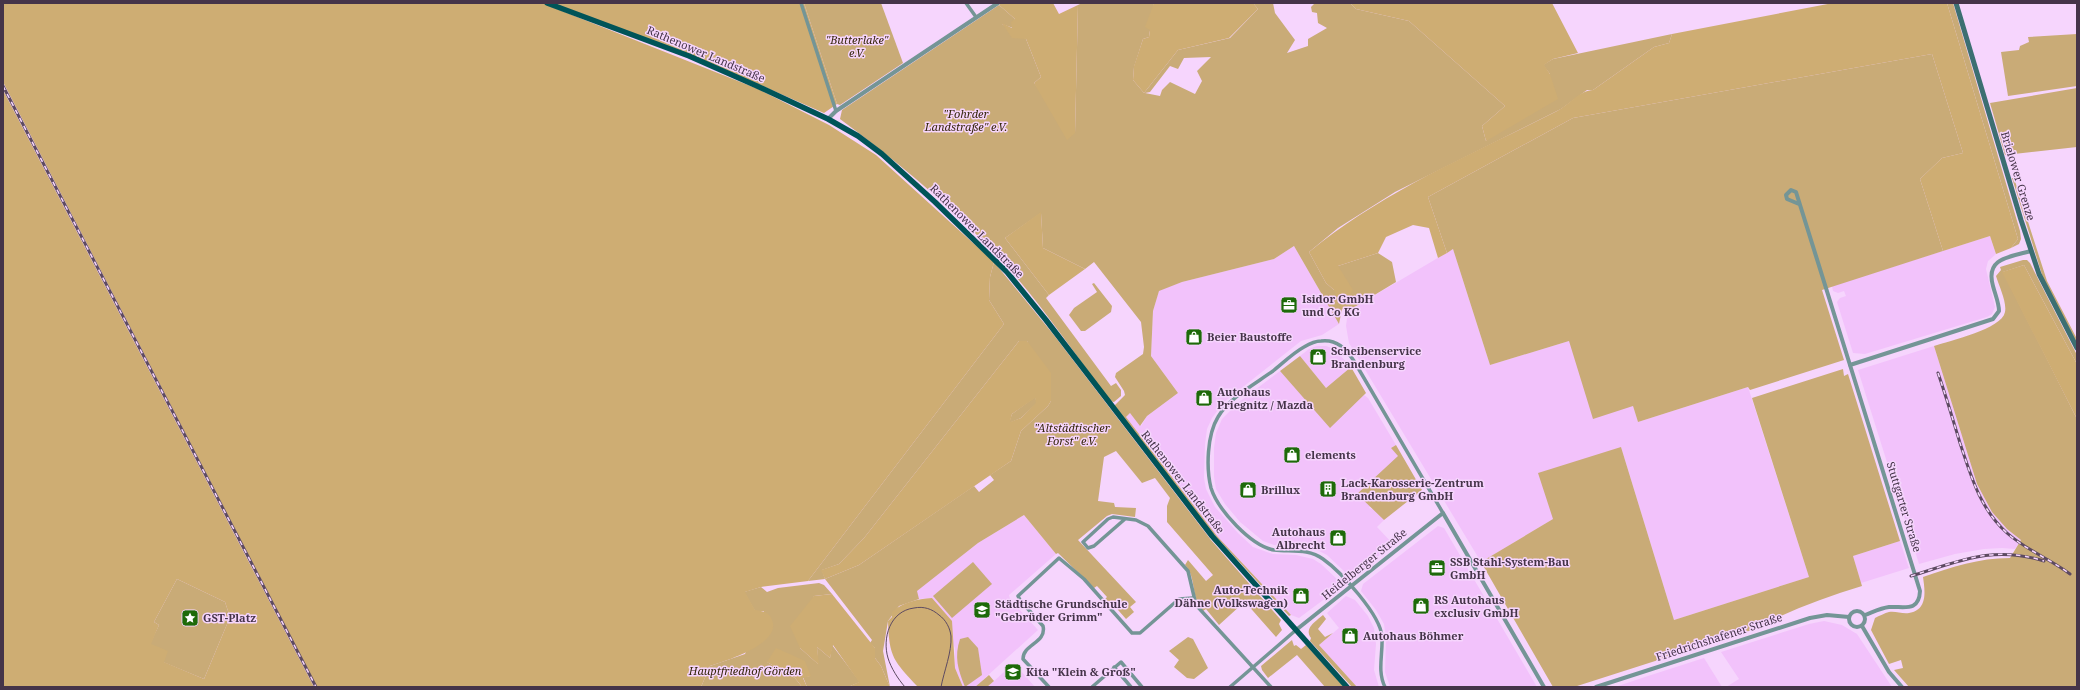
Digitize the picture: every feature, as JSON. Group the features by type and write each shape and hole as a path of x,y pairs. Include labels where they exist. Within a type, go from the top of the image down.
{"main road":[{"name":"Rathenower Landstraße","path":"547,3 689,56 828,119 858,136 882,154 935,202 1007,272 1046,320 1212,536 1347,687"},
{"name":"Brielower Grenze","path":"1956,3 2031,251 2043,283 2077,348"}],"street":[{"path":"801,3 836,111"},
{"path":"966,3 976,18"},
{"path":"828,119 836,111 998,3"},
{"name":"Stuttgarter Straße","path":"1799,204 1920,591 1918,601 1910,607 1888,608 1865,615"},
{"path":"1850,364 1993,319 1999,311 1990,276 1992,267 1997,262 2031,251"},
{"path":"1385,687 1380,671 1381,630 1376,616 1351,586 1330,564 1318,556 1304,551 1273,550 1252,541 1215,498 1210,478 1211,435 1218,417 1235,400 1304,347 1322,340 1339,344 1346,350 1354,361 1544,687"},
{"name":"Heidelberger Straße","path":"1296,630 1443,513"},
{"path":"1125,518 1094,546 1088,548 1084,544 1083,542 1108,518 1125,518 1144,522 1188,571 1193,598 1196,605 1271,687"},
{"path":"1049,687 1023,659 1025,652 1042,636 1044,631 1043,626 1018,596 1059,558 1084,579 1132,633 1140,633 1179,599 1193,598"},
{"name":"Friedrichshafener Straße","path":"1849,617 1852,612 1856,610 1862,611 1865,615"},
{"name":"Friedrichshafener Straße","path":"1596,687 1810,618 1826,615 1849,617"},
{"path":"1862,626 1866,621 1865,615"},
{"name":"Friedrichshafener Straße","path":"1849,617 1853,626 1862,626 1889,672 1902,687"},
{"path":"1230,687 1296,630"},
{"path":"1092,687 1121,662 1142,687"},
{"path":"1114,667 1131,687"}],"shaded area":[{"path":"3,3 542,3 758,89 829,125 876,155 994,262 990,277 989,300 1004,324 808,581 761,587 745,592 755,610 763,611 769,615 772,620 773,629 769,637 761,644 739,656 710,666 701,687 317,687 3,82"},
{"path":"552,3 804,3 837,104 824,113 758,84"},
{"path":"1001,3 1053,3 1059,14 1078,5 1075,133 1067,140 1034,83 1041,77 1026,39 1012,38 1002,23 1012,28 1011,22 1015,19 999,5"},
{"path":"1154,3 1253,3 1258,9 1229,38 1178,50 1144,93 1133,80 1134,66 1143,39 1149,37 1150,30 1145,27"},
{"path":"1350,3 1552,3 1578,53 1553,59 1544,65 1550,74 1558,99 1486,141 1482,126 1505,106 1409,21 1356,9"},
{"path":"1833,3 1947,3 2018,239 2011,248 1996,254 1990,236 1943,251 1920,179 1942,158 1963,153 1932,54 1573,118 1428,197 1447,253 1438,258 1429,228 1413,225 1386,237 1378,253 1338,266 1353,290 1342,309 1334,290 1326,283 1309,252 1337,230 1398,192 1461,158 1557,111 1584,92 1593,90 1654,47 1669,43 1672,34"},
{"path":"3,90 314,687 3,687","holes":["177,579 225,602 230,617 204,679 164,662 168,651 151,644 159,625 154,622"]},
{"path":"1041,212 1043,248 1085,269 1049,295 1005,238"},
{"path":"1990,236 1996,254 1988,261 1986,269 1995,307 1992,314 1987,317 1865,354 1853,353 1837,302 1840,298 1846,296 1844,291 1838,293 1833,291 1832,286"},
{"path":"1294,246 1339,324 1322,335 1301,341 1224,402 1212,418 1207,429 1204,478 1206,489 1215,507 1238,533 1253,547 1273,554 1296,555 1313,559 1321,564 1339,581 1338,589 1299,618 1291,615 1217,536 1126,417 1130,413 1141,426 1147,416 1178,393 1151,356 1153,311 1159,290 1182,282 1274,259"},
{"path":"1453,249 1490,365 1569,341 1633,406 1638,422 1748,387 1809,577 1674,620 1621,447 1553,519 1481,562 1349,343 1346,326 1348,311"},
{"path":"2024,265 2077,364 2077,419 2002,272"},
{"path":"1019,341 1027,341 1051,373 1051,401 1048,406 1021,431 1011,461 859,565 825,579 821,570 839,564 864,538","holes":["1035,398 1036,403 1021,418 1010,422 1012,414"]},
{"path":"1317,346 1326,346 1334,349 1351,367 1326,388 1300,356 1309,349"},
{"path":"1934,346 1977,484 1992,512 2007,529 2021,540 2015,549 1984,549 1955,554 1919,564 1858,370"},
{"path":"1280,371 1330,427 1364,395 1368,398 1396,445 1391,448 1399,456 1369,508 1375,510 1384,520 1377,527 1393,544 1357,574 1346,573 1327,555 1315,549 1304,546 1274,545 1263,541 1240,522 1225,504 1216,489 1214,477 1214,448 1216,433 1222,419 1239,402"},
{"name":"Städtische Grundschule \"Gebrüder Grimm\"","path":"1024,515 1056,554 1009,595 1010,599 1038,630 975,687 963,687 955,668 955,648 932,598 919,599 916,591 978,543"},
{"path":"1438,526 1444,528 1537,687 1390,687 1385,672 1386,639 1384,624 1376,610 1361,591 1363,584"},
{"path":"1900,541 1909,568 1861,583 1853,556"},
{"path":"832,594 875,648 875,658 881,666 890,687 848,687 859,682 833,645 830,658 817,647 819,665 800,648 790,626 814,596"},
{"path":"1346,596 1355,600 1368,616 1374,628 1376,644 1374,670 1379,687 1357,687 1319,645 1339,628 1327,613"},
{"path":"932,598 952,621 955,668 963,687 918,687 903,671 894,658 890,643 888,621 892,617 892,612 910,602"},
{"path":"1824,621 1842,625 1857,634 1892,687 1726,687 1739,679 1721,652 1809,624"},
{"path":"776,648 805,661 811,676 803,678 807,687 802,687 795,678 767,662"},
{"path":"1704,658 1722,687 1615,687 1648,676"},
{"name":"Kita \"Klein & Groß\"","path":"1014,663 1035,687 987,687 994,681"}],"green space":[{"name":"\"Butterlake\" e.V.","path":"804,3 881,3 903,63 840,105 837,104"},
{"name":"\"Fohrder Landstraße\" e.V.","path":"1082,3 1154,3 1149,37 1143,39 1134,67 1133,80 1144,93 1178,50 1230,38 1258,9 1253,3 1273,3 1275,13 1295,40 1287,53 1308,46 1308,39 1327,28 1318,23 1317,13 1312,12 1311,7 1315,3 1350,3 1356,9 1409,21 1505,106 1482,126 1486,141 1550,74 1543,65 1553,59 1672,34 1669,43 1654,47 1593,90 1587,90 1561,109 1395,192 1338,228 1309,252 1326,283 1334,290 1338,266 1378,253 1392,262 1396,282 1348,311 1342,309 1339,324 1294,246 1274,259 1182,282 1159,291 1153,311 1151,356 1178,393 1147,416 1140,426 1130,413 1126,417 1217,536 1291,615 1289,616 1208,528 1114,406 1125,395 1115,377 1116,373 1143,354 1144,347 1141,322 1094,262 1085,269 1043,248 1041,213 1005,238 1049,295 1046,298 1111,386 1116,383 1121,390 1121,396 1114,402 1110,401 1052,322 1005,264 988,246 917,180 840,119 842,110 999,5 1015,19 1013,28 1002,24 1026,39 1041,77 1034,83 1075,133 1078,5","holes":["1211,57 1197,71 1202,81 1195,94 1170,82 1162,90 1160,96 1145,93 1150,92 1170,66 1178,69 1184,58"]},
{"path":"1947,3 1953,3 2020,231 2021,239 2019,244 2011,248 2018,239"},
{"path":"2077,34 2077,86 2008,96 2001,52 2019,50 2020,46 2029,42 2028,37"},
{"path":"1932,54 1963,153 1942,158 1920,179 1943,251 1822,290 1844,360 1750,390 1748,387 1638,422 1633,406 1593,419 1569,341 1490,365 1453,249 1447,253 1428,197 1573,118"},
{"path":"2077,88 2077,147 2005,155 1990,103"},
{"path":"2012,178 2014,178 2047,281 2077,339 2077,343 2044,281"},
{"path":"2027,260 2030,263 2077,355 2077,364 2024,265 2003,272 2077,419 2077,687 1909,687 1894,670 1903,668 1901,660 1889,664 1871,630 1875,618 1889,612 1909,613 1919,608 1924,599 1923,577 1976,561 2010,558 2021,540 2007,529 1992,512 1977,484 1934,346 1974,334 1995,324 2002,318 2005,312 2005,304 1996,276 2001,270 2000,267"},
{"name":"\"Altstädtischer Forst\" e.V.","path":"994,262 1053,334 1211,540 1281,620 1279,624 1282,630 1276,637 1246,603 1241,605 1219,625 1206,609 1203,611 1196,599 1191,576 1185,565 1188,560 1206,581 1213,575 1167,522 1167,506 1170,498 1155,478 1142,483 1116,451 1104,457 1098,501 1114,503 1115,507 1136,508 1135,517 1112,514 1107,516 1078,540 1136,602 1130,607 1134,612 1126,619 1111,602 1108,604 1104,600 1107,597 1097,586 1094,588 1058,553 1056,554 1024,515 978,543 917,591 919,599 899,606 888,621 883,651 890,687 881,666 875,658 875,648 870,643 872,640 825,579 808,581 1004,324 989,300 990,277","holes":["1019,341 1027,341 1051,401 1048,406 1021,431 1011,461 990,475 994,480 979,492 974,486 859,565 825,579 822,570 839,564 864,538"]},
{"path":"1094,283 1112,306 1111,312 1085,331 1081,331 1069,315 1074,308 1097,292 1092,284"},
{"path":"1300,356 1326,388 1351,367 1366,393 1330,428 1280,371"},
{"path":"1843,369 1844,376 1848,374 1900,541 1853,556 1862,586 1806,605 1752,630 1574,687 1553,687 1481,562 1553,519 1538,473 1621,447 1674,620 1809,577 1752,398"},
{"path":"1035,397 1037,403 1021,418 1009,423 1012,414"},
{"path":"1396,445 1422,490 1384,520 1357,494 1398,456 1391,448"},
{"path":"973,562 992,584 952,618 933,596"},
{"path":"177,579 225,602 230,617 204,679 163,662 150,644 159,625 154,622"},
{"name":"Hauptfriedhof Görden","path":"819,583 824,585 832,594 814,596 800,648 818,664 817,647 830,658 832,645 860,682 848,687 807,687 803,677 810,676 767,662 795,678 802,687 701,687 710,666 745,654 764,611 755,611 744,592 761,587 767,592 778,588"},
{"path":"1323,615 1326,619 1318,629 1325,637 1333,633 1319,645 1357,687 1352,687 1310,641 1311,638 1309,631 1311,625"},
{"path":"968,637 978,648 982,675 965,687 960,675 957,652 960,639"},
{"path":"1188,637 1193,639 1208,668 1194,679 1187,678 1174,667 1179,660 1169,651"},
{"path":"1292,640 1294,646 1296,645 1301,649 1306,645 1344,687 1325,687 1297,655 1268,678 1261,666"},
{"path":"989,675 994,681 987,687 975,687"}],"tram line":[{"path":"905,687 895,673 888,658 886,650 887,634 894,620 899,614 906,610 921,607 931,610 944,619 951,636 948,662 941,687"}],"railway":[{"path":"3,86 316,687"},
{"path":"1938,373 1960,443 1983,503 1998,524 2014,539 2070,574"},
{"path":"1911,576 1961,560 1992,555 2009,554 2026,556 2044,561"}],"place":[{"name":"Isidor GmbH und Co KG","path":"1289,305"},
{"name":"Beier Baustoffe","path":"1194,337"},
{"name":"Scheibenservice Brandenburg","path":"1318,357"},
{"name":"Autohaus Priegnitz / Mazda","path":"1204,398"},
{"name":"elements","path":"1292,455"},
{"name":"Lack-Karosserie-Zentrum Brandenburg GmbH","path":"1328,489"},
{"name":"Brillux","path":"1248,490"},
{"name":"Autohaus Albrecht","path":"1338,538"},
{"name":"SSB Stahl-System-Bau GmbH","path":"1437,568"},
{"name":"Auto-Technik Dähne (Volkswagen)","path":"1301,596"},
{"name":"RS Autohaus exclusiv GmbH","path":"1421,606"},
{"name":"Städtische Grundschule \"Gebrüder Grimm\"","path":"982,610"},
{"name":"GST-Platz","path":"190,618"},
{"name":"Autohaus Böhmer","path":"1350,636"},
{"name":"Kita \"Klein & Groß\"","path":"1013,672"}]}
